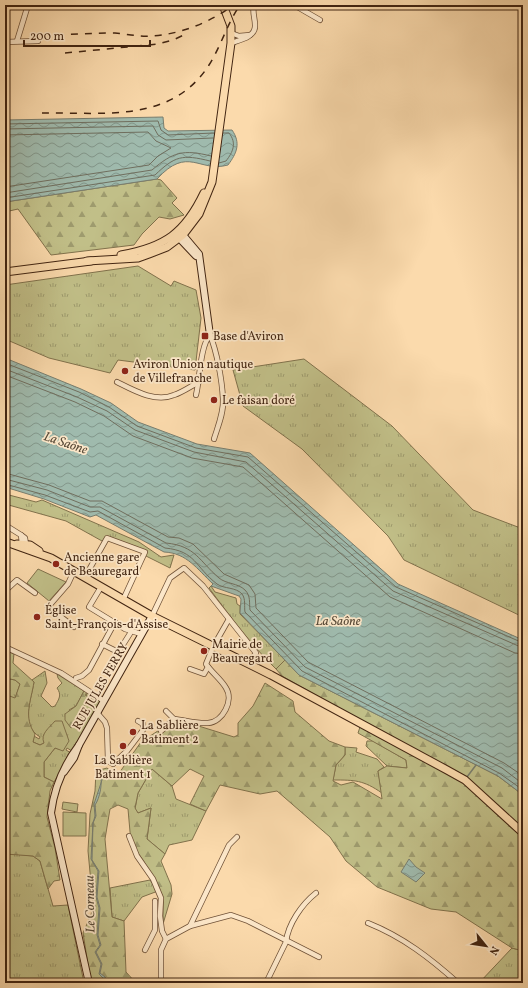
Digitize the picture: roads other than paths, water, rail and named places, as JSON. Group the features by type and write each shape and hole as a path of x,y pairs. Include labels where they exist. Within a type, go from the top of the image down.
{"main road":[{"path":"220,5 228,16"},
{"path":"5,272 87,261 143,250 180,235 195,212 212,172 231,43 231,32 228,16 223,5"},
{"path":"7,542 24,546 30,545 40,553 152,616 249,663 465,780 523,833"}],"street":[{"path":"18,41 28,5"},
{"path":"231,43 246,38 250,35 255,26 253,12 254,5"},
{"path":"294,5 320,20"},
{"path":"231,32 239,36 250,35"},
{"path":"5,42 38,41"},
{"path":"180,235 196,256 200,264 210,335 215,346 223,399 222,411 214,439"},
{"path":"196,395 203,348 210,335"},
{"path":"117,382 140,393 156,397 173,396 199,382"},
{"path":"5,525 25,538 24,546"},
{"path":"84,577 107,538 145,552 123,600"},
{"path":"152,616 170,578 184,568 197,578 256,653 249,663"},
{"path":"74,571 67,585 48,606 74,627"},
{"path":"5,591 17,580 35,593"},
{"path":"101,587 89,607 131,632 142,634"},
{"name":"RUE JULES FERRY","path":"89,983 51,813 55,792 64,772 74,758 79,746 152,616"},
{"path":"166,711 174,719 209,724 227,709 230,696 226,688 206,664 213,646 229,619"},
{"path":"76,678 82,676 89,670 115,622"},
{"path":"102,644 119,651 131,632"},
{"path":"5,647 61,673 104,701"},
{"path":"190,669 204,674 208,667"},
{"path":"98,714 105,722 108,761 113,764 127,751 143,730 142,724 138,721"},
{"path":"160,731 174,719"},
{"path":"129,836 161,898 160,916 162,931 166,939"},
{"path":"190,926 229,845 237,837"},
{"path":"266,983 286,942 286,935 301,907 316,894"},
{"path":"145,950 155,930 155,901"},
{"path":"161,983 161,950 166,939 190,926 231,915 248,921 319,958"},
{"path":"368,922 399,937 426,955 458,983"},
{"path":"155,930 162,931"}],"water":[{"path":"163,117 164,128 168,131 232,130 237,144 234,156 228,165 218,167 185,162 168,169 157,179 5,202 5,120"},
{"name":"La Saône","path":"5,358 111,403 138,422 197,444 250,453 398,584 523,640 523,795 498,776 299,675 240,613 241,599 239,596 211,586 213,584 197,568 179,555 164,552 96,515 90,517 44,499 5,487"},
{"path":"101,783 100,794 95,805 96,816 93,823 95,816 94,804"},
{"path":"93,823 92,860 99,871 97,897 100,908 98,935 101,945 96,952 102,964 100,973 105,977 108,983 99,974 101,964 95,952 100,945 97,935 99,908 96,897 98,871 91,859"},
{"path":"409,859 416,867 425,873 416,882 401,872"}],"waterway":[{"path":"467,777 476,765"}],"railway":[{"path":"57,35 93,33 115,33 142,36 161,35 183,30 205,22 233,5"},
{"path":"42,113 112,113 134,111 156,106 175,97 193,84 209,65 240,5"},
{"path":"65,53 158,44 173,40 188,33"}],"place":[{"name":"Base d'Aviron","path":"205,336"},
{"name":"Aviron Union nautique de Villefranche","path":"125,371"},
{"name":"Le faisan doré","path":"214,400"},
{"name":"Ancienne gare de Beauregard","path":"56,564"},
{"name":"Église Saint-François-d'Assise","path":"37,617"},
{"name":"Mairie de Beauregard","path":"204,651"},
{"name":"La Sablière Batiment 2","path":"133,732"},
{"name":"La Sablière Batiment 1","path":"123,746"}],"water label":[{"name":"Le Corneau","path":"89,904"}]}
